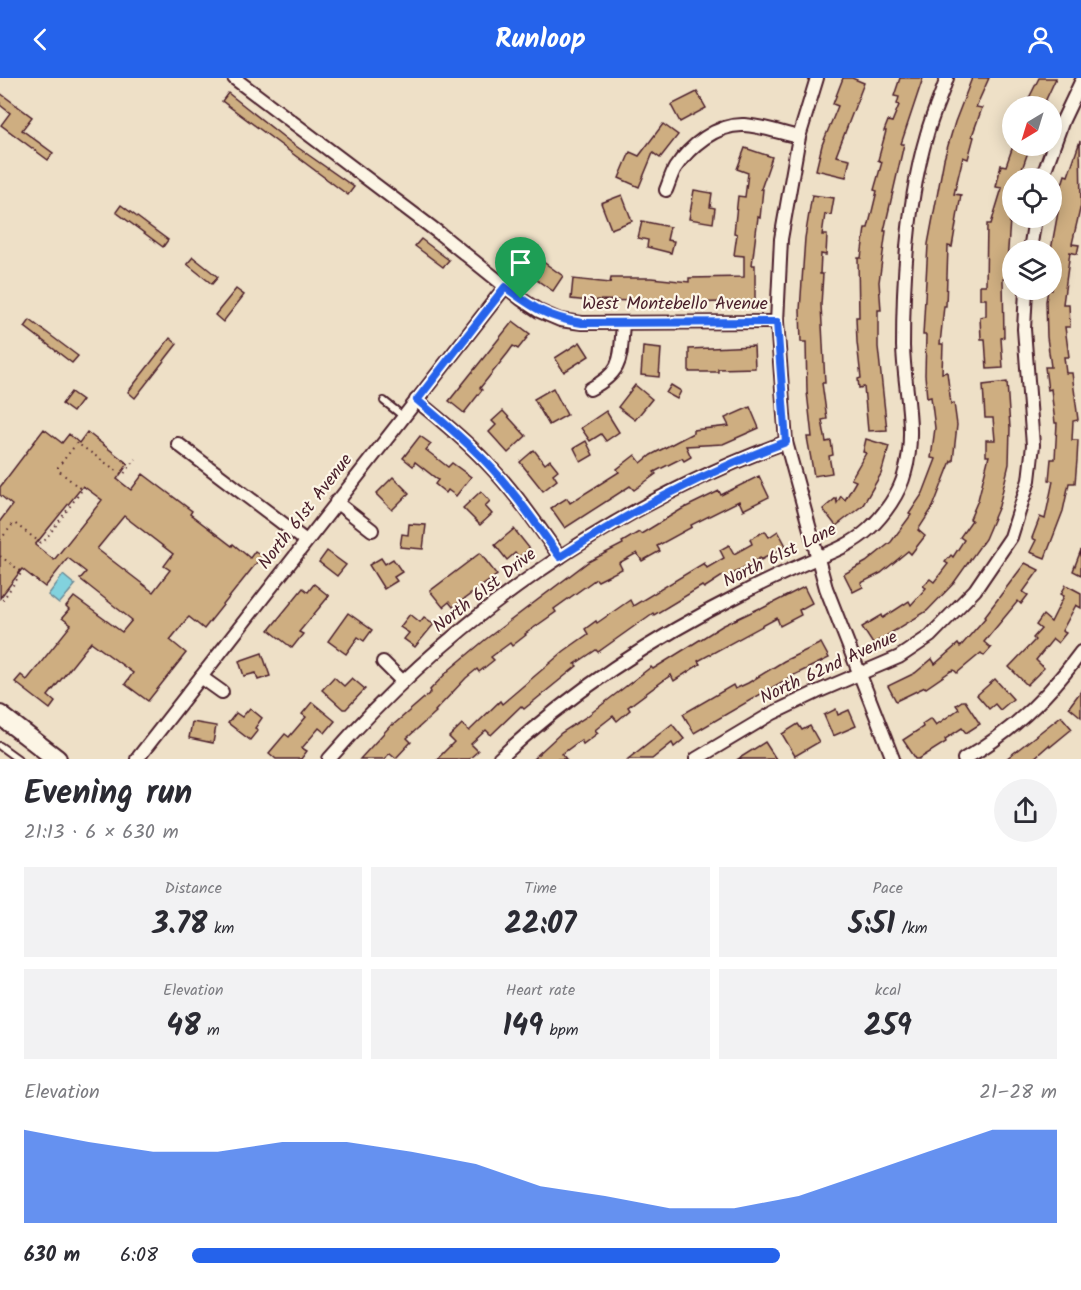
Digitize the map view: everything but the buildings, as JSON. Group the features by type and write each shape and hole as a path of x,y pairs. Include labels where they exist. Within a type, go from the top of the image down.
{"main road":[{"path":"0,715 57,759"}],"street":[{"name":"West Montebello Avenue","path":"234,78 440,233 505,287 539,311 560,320 582,323 777,322 786,442 826,588 893,759"},
{"path":"777,322 781,238 799,137 817,78"},
{"name":"North 61st Lane","path":"499,759 584,688 637,651 744,592 838,550 868,530 888,505 905,474 911,447 910,407 903,348 905,274 909,242 927,133 947,78"},
{"path":"1046,168 1063,120 1081,82"},
{"path":"666,190 675,169 690,151 706,136 723,128 743,125 799,137"},
{"name":"North 61st Avenue","path":"137,759 505,287"},
{"name":"North 62nd Avenue","path":"696,759 773,713 899,657 930,636 975,590 1011,537 1029,480 1033,444 1025,352 1026,300"},
{"path":"590,389 609,378 617,367 621,358 623,323"},
{"path":"417,400 488,464 528,511 560,557"},
{"name":"North 61st Drive","path":"329,759 402,681 485,610 560,557 624,517 663,497 746,457 786,442"},
{"path":"178,444 306,542"},
{"path":"336,502 372,530"},
{"path":"964,759 990,743 1043,699 1081,652"},
{"path":"383,662 402,681"},
{"path":"201,677 222,692"}],"lane":[{"path":"384,401 404,417"},
{"path":"1,749 18,759"}],"path":[{"path":"0,540 14,524 41,543 45,540 82,490 57,470 77,443 123,475 136,459"},
{"path":"0,556 22,572 0,604"}],"water":[{"path":"63,575 75,585 59,604 48,595"}],"route":[{"path":"505,287 521,299 539,311 560,320 582,323 777,322 786,442 746,457 654,501 560,557 528,511 488,464 417,400 505,287"}]}
